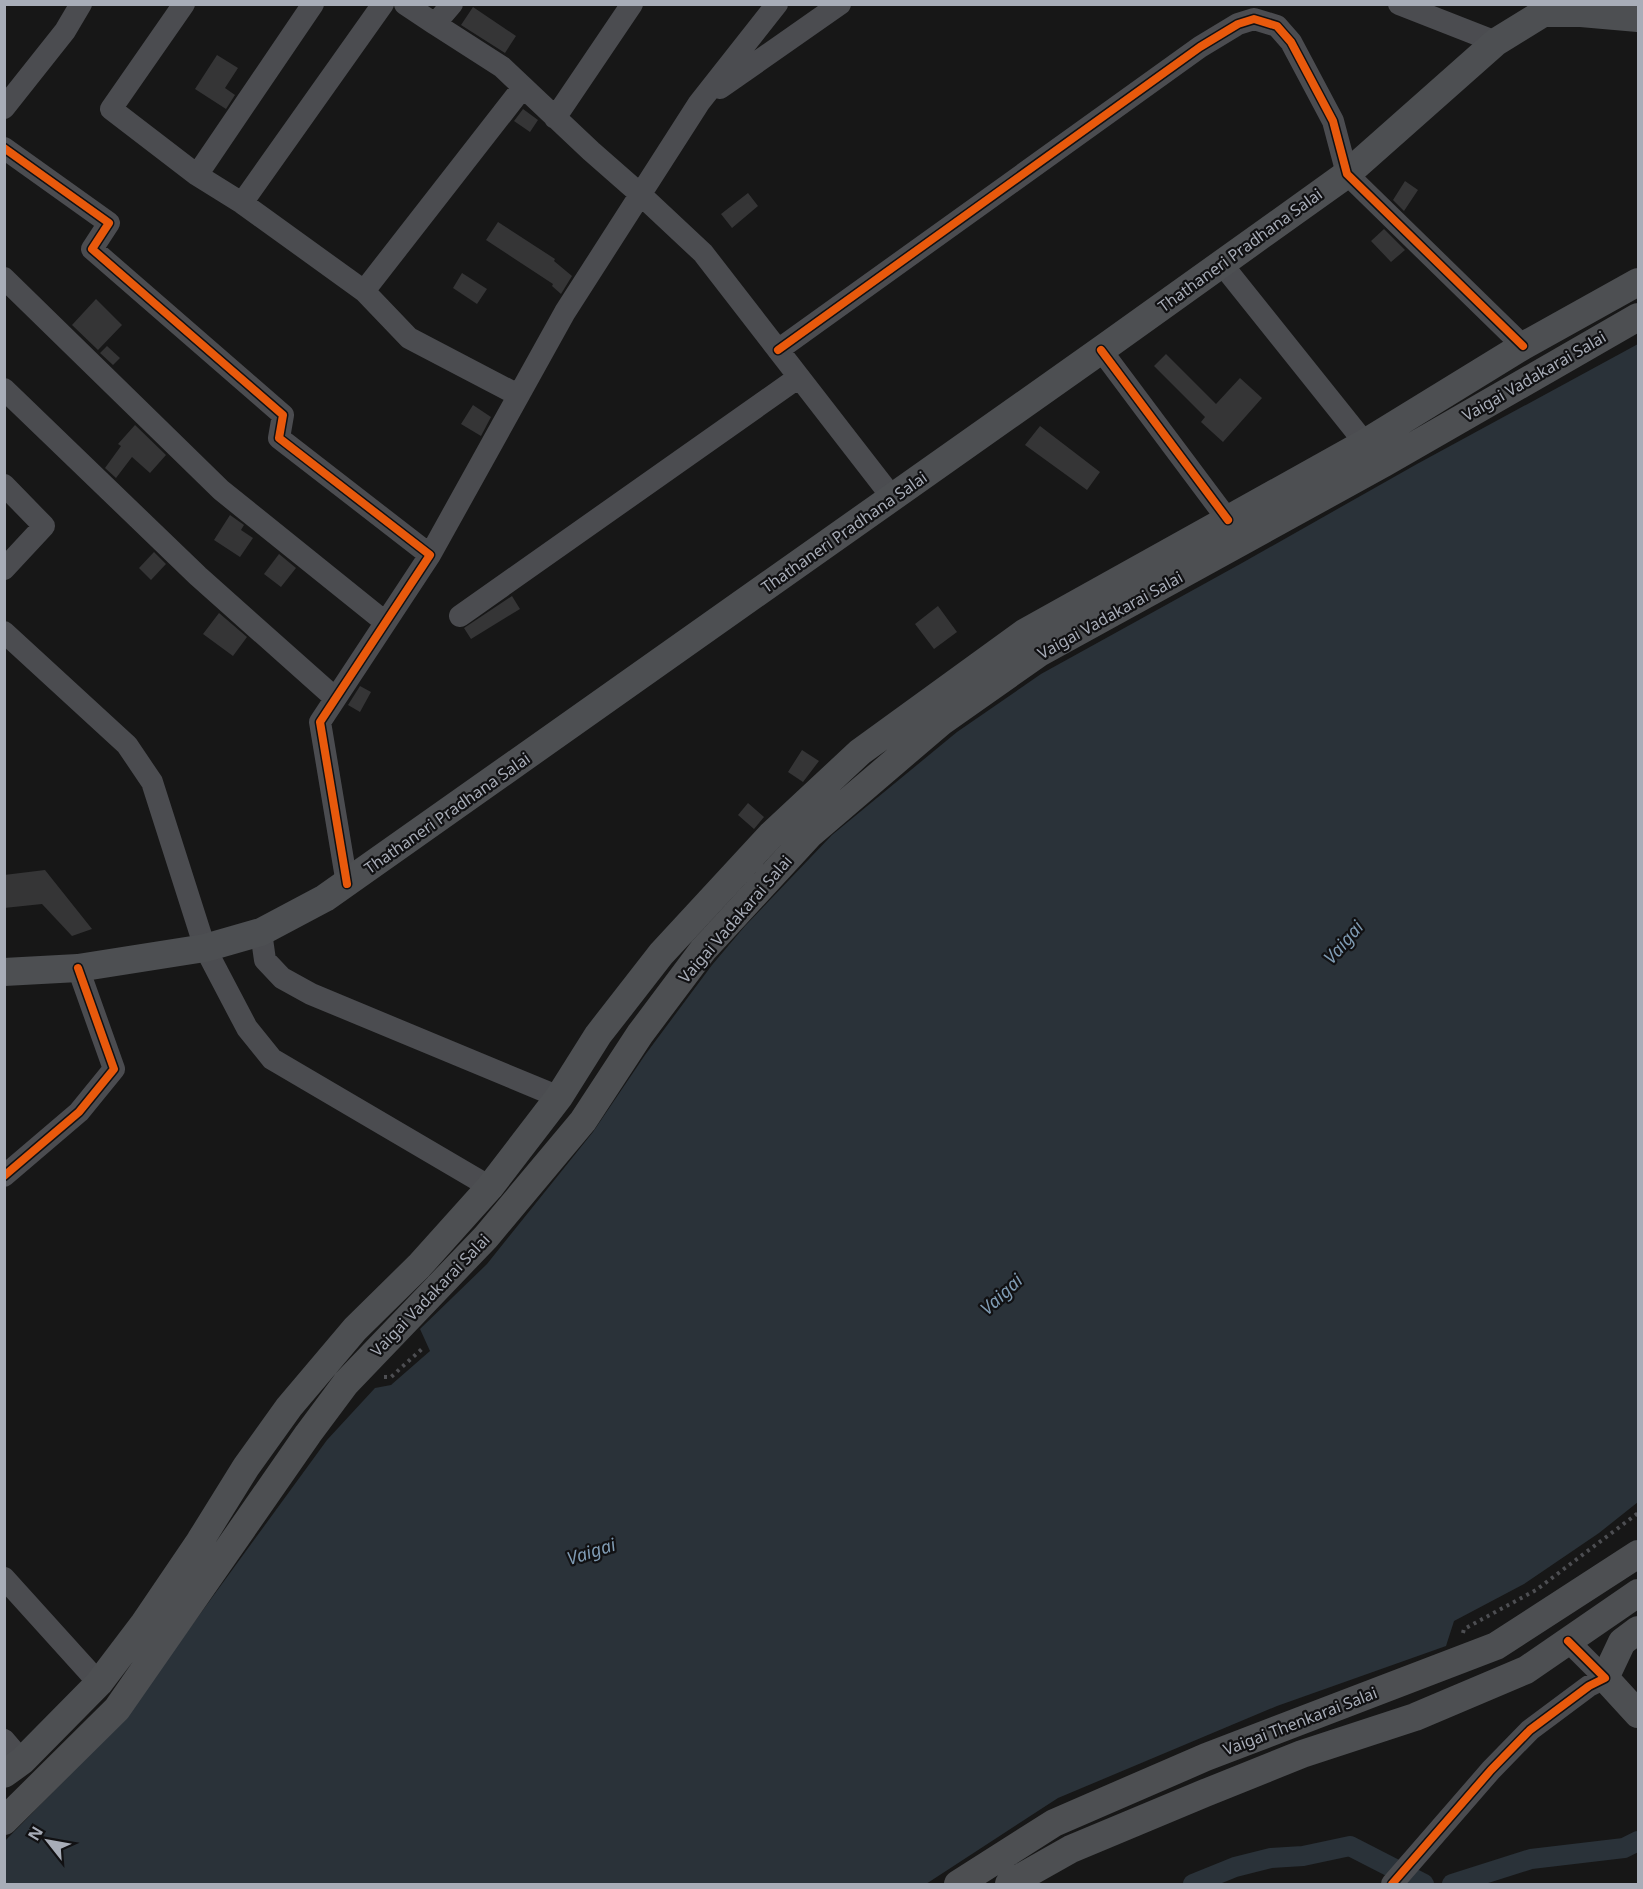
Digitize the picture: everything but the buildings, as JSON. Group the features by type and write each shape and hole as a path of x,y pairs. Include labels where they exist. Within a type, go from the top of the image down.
{"main road":[{"name":"Thathaneri Pradhana Salai","path":"4,972 78,968 205,948 261,932 347,885 1347,174 1496,42 1544,9 1583,9 1638,18"},
{"name":"Vaigai Vadakarai Salai","path":"10,1758 99,1683 143,1625 200,1541 246,1467 289,1407 355,1329 419,1266 490,1187 559,1096 598,1035 661,954 771,835 861,752 1024,633 1365,443 1523,346 1638,282"},
{"name":"Vaigai Vadakarai Salai","path":"4,1821 117,1709 346,1383 486,1237 583,1121 640,1034 703,951 810,834 941,722 1040,653 1374,468 1638,317"},
{"name":"Vaigai Thenkarai Salai","path":"958,1884 1054,1823 1206,1757 1496,1646 1638,1554"},
{"name":"Vaigai Thenkarai Salai","path":"1009,1884 1071,1849 1122,1827 1302,1754 1415,1717 1526,1670 1638,1593"},
{"path":"1638,1630 1622,1642 1605,1678 1638,1714"}],"street":[{"path":"4,108 65,32 81,4"},
{"path":"184,4 111,109 197,175 242,203 364,291 409,338 518,395"},
{"path":"197,175 313,4"},
{"path":"242,203 383,4"},
{"path":"405,4 502,67 703,253 892,497"},
{"path":"435,24 452,4"},
{"path":"555,118 632,4"},
{"path":"347,885 320,722 430,555 565,312 640,194 699,103 777,4"},
{"path":"699,103 840,4"},
{"path":"1399,4 1496,42"},
{"path":"778,350 1200,47 1238,24 1254,19 1277,26 1291,42 1332,121 1347,174 1523,346"},
{"path":"364,291 523,87"},
{"path":"4,148 109,223 92,249 283,415 279,438 430,555"},
{"path":"1221,263 1365,443"},
{"path":"4,278 221,490 386,622"},
{"path":"1101,350 1228,520"},
{"path":"460,616 799,377"},
{"path":"4,389 198,576 335,698"},
{"path":"4,485 44,526 4,569"},
{"path":"4,632 127,745 152,782 205,948 247,1028 272,1059 490,1187"},
{"path":"261,932 265,960 269,965 282,978 311,994 559,1096"},
{"path":"4,1176 79,1112 114,1070 78,968"},
{"path":"4,1578 99,1683"},
{"path":"1395,1882 1491,1770 1530,1731 1589,1686 1605,1678 1568,1641"}],"path":[{"path":"1463,1638 1464,1629 1536,1590 1638,1513"}],"water":[{"name":"Vaigai","path":"1638,344 1638,1502 1599,1533 1524,1584 1454,1621 1446,1646 1277,1706 1058,1798 926,1884 5,1884 4,1842 122,1721 327,1440 375,1388 391,1385 430,1351 420,1329 487,1264 593,1132 645,1055 712,965 745,926 832,835 957,732 1041,674 1417,464"}],"waterway":[{"path":"1452,1884 1531,1859 1624,1848 1638,1841"},
{"path":"1193,1884 1235,1867 1271,1858 1303,1856 1350,1846 1424,1884"}],"cycle path":[{"path":"778,350 1200,47 1238,24 1254,19 1277,26 1291,42 1333,121 1347,174 1523,346"},
{"path":"4,148 109,223 92,249 283,415 279,438 430,555 320,722 347,884"},
{"path":"1101,350 1228,520"},
{"path":"4,1176 79,1112 114,1069 78,968"},
{"path":"1392,1884 1491,1770 1530,1730 1589,1686 1605,1678 1568,1641"}]}
